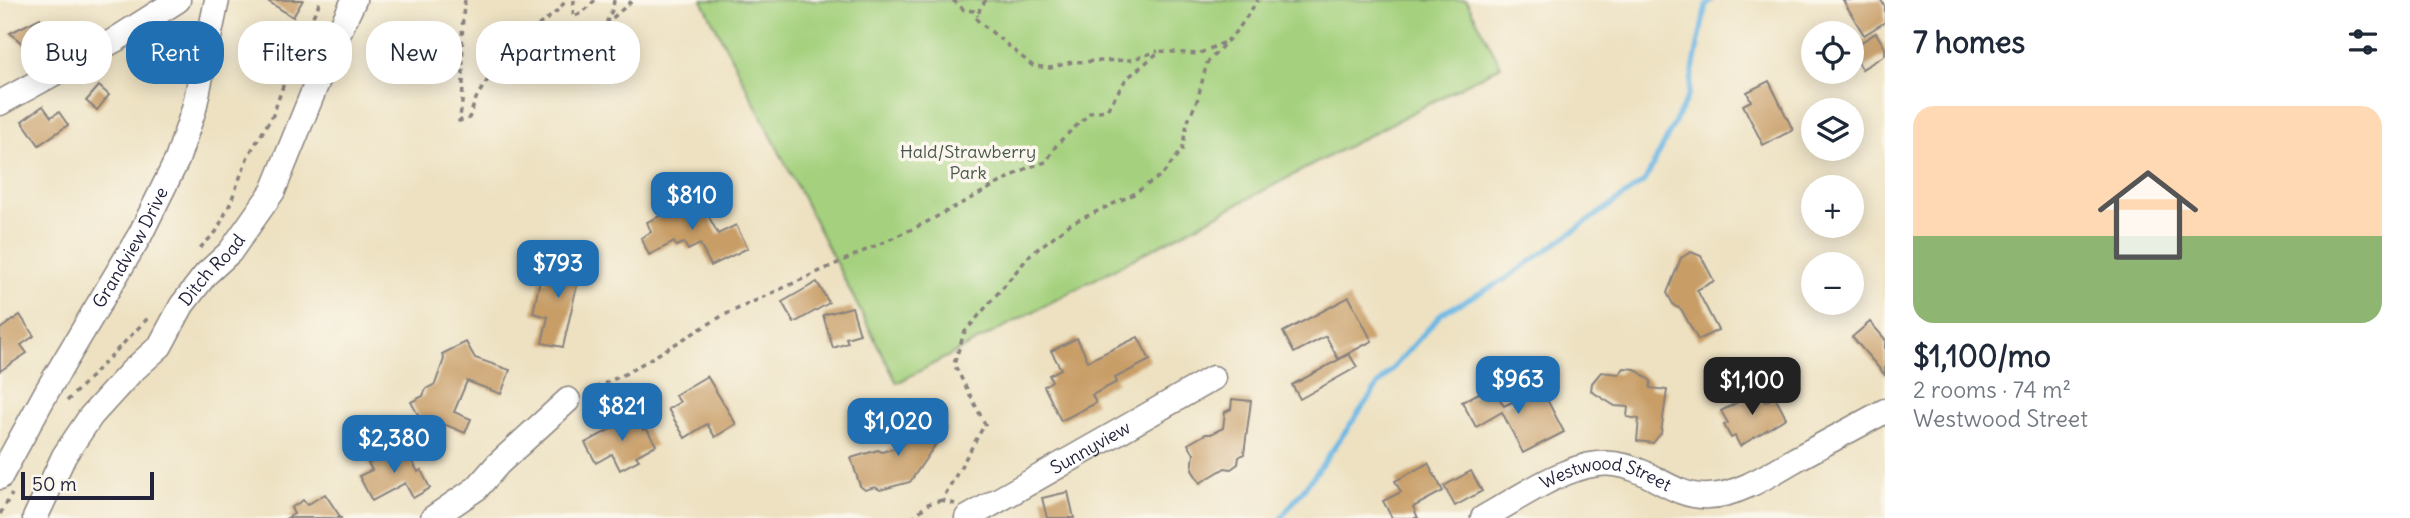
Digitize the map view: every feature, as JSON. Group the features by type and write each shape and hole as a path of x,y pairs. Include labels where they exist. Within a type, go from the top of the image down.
{"street":[{"path":"0,103 115,40 178,0"},
{"name":"Grandview Drive","path":"8,482 47,391 140,236 177,160 194,109 217,0"},
{"name":"Ditch Road","path":"35,518 64,456 92,416 131,372 160,346 181,305 206,274 230,253 273,191 328,53 354,0"},
{"name":"Sunnyview","path":"969,517 1213,378"},
{"path":"433,518 477,488 498,464 568,401"},
{"name":"Westwood Street","path":"1483,518 1573,470 1599,463 1624,466 1690,494 1707,497 1729,493 1885,411"}],"path":[{"path":"197,252 216,232 230,204 248,156 273,115 294,54 321,0"},
{"path":"465,0 460,37 463,101 459,121 462,122 469,118 477,96 511,45 554,14 567,0"},
{"path":"574,0 573,17 583,12 595,0"},
{"path":"614,0 608,22 633,0"},
{"path":"953,0 964,10 974,11 978,16"},
{"path":"986,0 977,20 1033,66 1050,68 1072,62 1130,60 1160,51 1198,54 1227,41"},
{"path":"942,500 985,424 954,364 964,333 1031,254 1070,224 1132,195 1163,174 1182,150 1187,123 1197,101 1207,63 1258,0"},
{"path":"568,401 625,374 722,316 923,224 1029,167 1046,162 1057,144 1091,112 1107,110 1126,79 1160,51"},
{"path":"62,409 153,313"},
{"path":"0,514 8,482"},
{"path":"912,518 928,504 942,500 958,504 969,517"}],"green space":[{"name":"Hald/Strawberry Park","path":"702,0 1466,0 1501,66 897,383"}],"building":[{"path":"266,0 303,0 293,17"},
{"path":"1843,0 1881,0 1885,7 1885,22 1864,35 1864,21 1856,21"},
{"path":"21,28 21,43 10,33"},
{"path":"1876,33 1885,48 1885,55 1864,68 1864,40"},
{"path":"1769,81 1793,130 1763,145 1743,105 1751,101 1747,92"},
{"path":"99,86 109,95 97,110 86,101"},
{"path":"43,106 51,117 59,112 68,125 39,145 22,121"},
{"path":"671,198 677,211 700,200 718,234 736,225 748,248 711,266 700,244 688,250 684,243 676,246 674,242 649,255 641,238 651,232 647,222 660,216 655,206"},
{"path":"1691,252 1701,256 1714,281 1697,290 1718,330 1698,340 1681,309 1674,306 1667,293 1681,258"},
{"path":"562,258 582,263 563,347 542,343 548,317 533,313 540,280 547,281 550,265 560,267"},
{"path":"817,282 829,303 794,323 782,302"},
{"path":"1349,297 1372,341 1338,359 1326,336 1294,353 1283,332"},
{"path":"852,307 860,334 846,338 848,343 833,348 823,315"},
{"path":"20,315 34,336 21,345 27,353 0,371 0,329"},
{"path":"1870,322 1885,339 1885,375 1852,337"},
{"path":"1138,337 1150,360 1115,378 1117,382 1092,395 1096,403 1061,421 1044,386 1052,381 1049,375 1061,369 1051,351 1077,338 1088,361"},
{"path":"466,342 475,358 510,370 501,394 467,381 454,412 471,419 465,433 432,419 423,424 411,402 423,396 426,389 435,384 444,359 442,354"},
{"path":"1349,354 1357,367 1300,399 1292,385"},
{"path":"1624,368 1635,369 1651,381 1650,388 1667,390 1661,433 1653,443 1637,441 1639,419 1627,417 1628,407 1615,406 1591,391 1592,383 1601,372 1619,374"},
{"path":"707,376 736,424 715,437 707,424 685,438 668,409 680,402 675,395"},
{"path":"1492,386 1504,406 1541,388 1564,432 1523,453 1502,412 1476,427 1462,402"},
{"path":"1759,391 1765,402 1775,397 1786,418 1740,446 1735,436 1731,438 1724,425 1728,423 1721,411"},
{"path":"1232,399 1251,401 1244,454 1231,469 1225,468 1200,483 1192,470 1194,454 1188,444 1223,428 1225,412 1231,409"},
{"path":"926,414 946,429 910,482 880,490 875,487 865,490 860,486 851,458 902,446"},
{"path":"635,416 656,445 636,456 639,460 620,470 612,454 596,463 585,443"},
{"path":"403,444 430,488 413,498 405,483 372,501 359,476 372,470 368,463"},
{"path":"1428,463 1443,491 1413,507 1418,518 1392,518 1383,501 1401,492 1395,481"},
{"path":"1471,471 1482,491 1455,506 1444,486"},
{"path":"1068,492 1074,518 1047,518 1042,498"},
{"path":"325,494 341,518 287,518 294,514 291,508 303,500 307,505"}],"waterway":[{"path":"1281,518 1379,384 1442,313 1504,280 1645,181 1688,96 1706,5 1712,0"}]}
